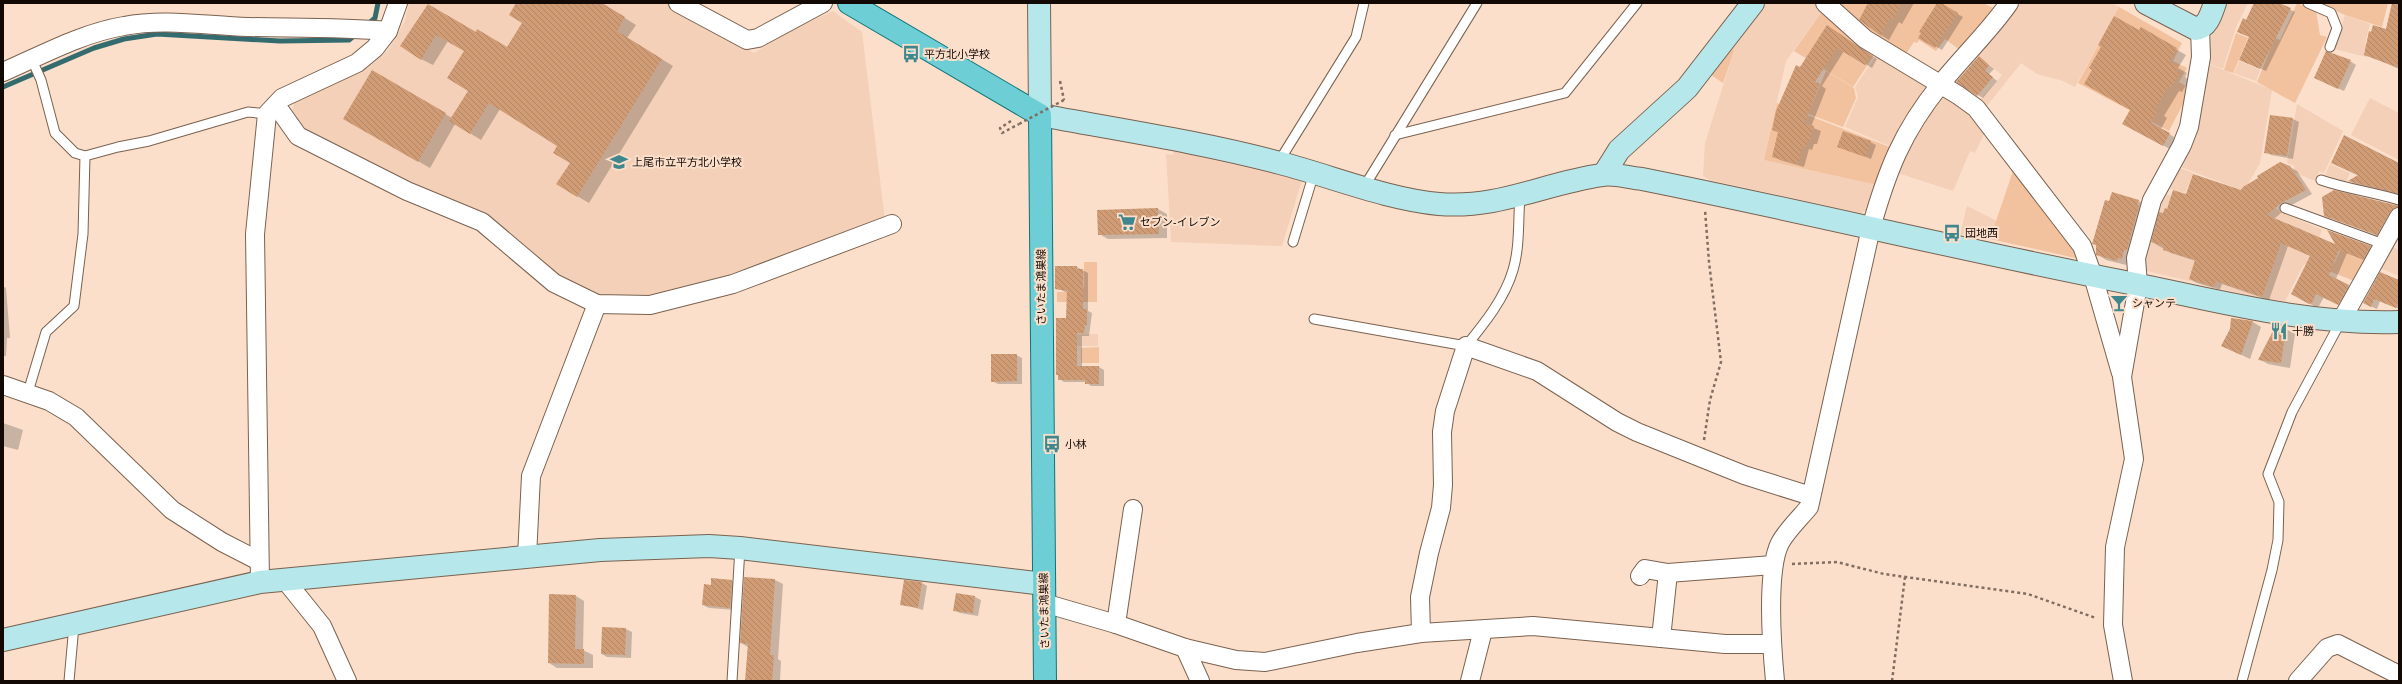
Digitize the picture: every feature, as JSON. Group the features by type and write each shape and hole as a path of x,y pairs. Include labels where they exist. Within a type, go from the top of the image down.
{"main road":[{"path":"849,3 1040,115"},
{"name":"さいたま鴻巣線","path":"1040,115 1045,681"}],"street":[{"path":"259,572 255,234 272,109 282,98 357,63 375,48 388,31 398,3"},
{"path":"678,3 747,40 758,38 823,3"},
{"path":"1039,3 1040,115 1278,162 1364,187 1406,198 1438,204 1466,205 1520,196 1568,182 1604,174 1642,179 1706,192 2093,276 2286,315 2341,321 2399,322"},
{"path":"1604,174 1618,150 1671,104 1691,83 1753,3"},
{"path":"1825,3 1865,39 1976,108 2082,246 2093,276 2122,378 2134,459 2115,546 2113,625 2123,681"},
{"path":"1775,681 1771,644 1773,565 1780,543 1809,507 1871,228 1882,187 1899,144 1940,85 1999,18 2008,3"},
{"path":"2146,3 2192,28 2200,28 2208,20 2215,3"},
{"path":"3,72 99,32 141,24 339,27 388,31"},
{"path":"2122,378 2138,285 2136,258 2152,200 2182,145 2189,127 2201,57 2200,28"},
{"path":"272,109 298,136 406,191 482,222 554,283 597,304 650,305 733,284 892,224"},
{"path":"2341,321 2399,217"},
{"path":"527,557 531,476 597,304"},
{"path":"1421,633 1420,596 1442,500 1442,432 1445,411 1466,346 1537,371 1618,422 1701,459 1811,496"},
{"path":"3,385 28,392 48,401 76,417 172,510 222,542 259,572 285,580 600,550 667,547 740,548 1044,594 1116,624 1185,648 1236,660 1265,662 1421,633 1533,626 1725,644 1771,644"},
{"path":"1116,624 1133,509"},
{"path":"1640,576 1645,569 1668,573 1773,565"},
{"path":"3,640 74,625 259,572"},
{"path":"1661,638 1668,573"},
{"path":"285,580 322,626 347,681"},
{"path":"1470,681 1483,630"},
{"path":"2298,681 2327,648 2338,644 2398,673"},
{"path":"1185,648 1200,681"}],"lane":[{"path":"1278,162 1356,37 1364,3"},
{"path":"1364,187 1477,3"},
{"path":"1395,135 1565,93 1637,3"},
{"path":"2308,3 2331,13 2337,28 2330,47"},
{"path":"32,60 42,80 55,133 75,153 85,156 118,146 149,141 248,112 272,109"},
{"path":"28,392 46,332 74,306 83,234 85,156"},
{"path":"1293,242 1314,173"},
{"path":"2321,180 2347,189 2369,191 2399,200"},
{"path":"1314,319 1466,346 1495,307 1513,270 1517,252 1520,196"},
{"path":"2285,208 2383,244"},
{"path":"2242,681 2272,570 2278,540 2279,502 2268,474 2292,412 2341,321"},
{"path":"732,681 740,548"},
{"path":"69,681 74,625"}],"path":[{"path":"1012,121 1000,128 1002,133 1064,100 1059,77"},
{"path":"1701,459 1710,400 1721,362 1705,222 1706,192"},
{"path":"1773,565 1837,562 1884,574 2028,594 2113,625"},
{"path":"1892,681 1905,577"}],"shaded area":[{"name":"上尾市立平方北小学校","path":"409,3 666,3 754,53 790,31 833,11 862,32 885,221 732,279 653,297 605,302 561,284 418,190 304,133 291,114 296,98 369,67 388,50 405,21"},
{"path":"1764,3 1816,3 1824,9 1786,61 1764,160 1877,185 1871,207 1861,213 1710,180 1703,176 1705,143 1734,51 1730,48"},
{"path":"1843,3 1983,3 1995,9 1960,50 1945,39 1936,51 1919,40 1917,43 1914,42 1905,55 1873,37 1840,8"},
{"path":"2016,3 2112,3 2119,7 2075,87 2063,81 2037,74 2021,63 1983,111 1977,103 2002,75 1975,53"},
{"path":"2224,3 2248,3 2236,27 2223,69 2205,62 2206,49"},
{"path":"2297,3 2316,11 2320,35 2327,37 2295,103 2257,82 2275,38 2280,40"},
{"path":"2319,3 2388,3 2382,27 2345,15"},
{"path":"2119,7 2182,43 2173,61 2187,68 2179,82 2188,87 2187,96 2169,131 2078,83"},
{"path":"1824,9 1876,52 1853,87 1794,51"},
{"path":"2345,15 2370,24 2365,43 2370,44 2367,57 2334,49"},
{"path":"2236,33 2248,38 2233,73 2224,70"},
{"path":"1730,48 1734,51 1723,83 1711,75"},
{"path":"1878,53 1925,82 1927,92 1892,147 1845,127 1858,97 1855,87"},
{"path":"2239,61 2260,70 2256,81 2234,73"},
{"path":"2204,62 2272,90 2260,163 2244,191 2178,166"},
{"path":"1826,71 1854,88 1856,98 1843,127 1806,113 1808,106 1811,107"},
{"path":"1955,98 1987,128 1975,153 1970,151 1953,191 1895,172 1936,99"},
{"path":"2370,98 2399,113 2399,160 2351,135"},
{"path":"1777,103 1892,148 1877,185 1764,160"},
{"path":"2297,104 2343,131 2324,173 2319,171 2315,181 2293,172 2295,166 2287,163"},
{"path":"1174,151 1302,180 1282,246 1171,242 1166,154 1173,155"},
{"path":"2330,164 2350,173 2346,182 2325,175"},
{"path":"2179,168 2193,173 2185,193 2168,188"},
{"path":"2013,171 2024,176 2080,259 1990,239"},
{"path":"2163,193 2232,217 2243,194 2322,230 2308,265 2304,264 2285,301 2264,299 2143,270 2143,260"},
{"path":"1967,206 1997,221 1990,239 1960,234"},
{"path":"2346,238 2358,242 2352,256 2367,262 2357,282 2311,264 2334,264"},
{"path":"2388,245 2399,250 2399,276 2377,267"},
{"path":"1084,262 1097,262 1097,302 1057,302 1057,292 1081,292 1081,288 1084,287"},
{"path":"1098,334 1098,346 1057,346 1057,335"},
{"path":"1099,347 1099,363 1081,363 1081,348"}],"building":[{"path":"516,3 602,3 625,17 617,31 662,59 577,197 556,184 570,163 553,153 557,146 489,103 470,134 449,121 468,91 447,78 464,51 436,35 421,60 400,46 428,4 476,32 477,29 507,47 522,23 509,15"},
{"path":"1868,3 1902,3 1893,20 1890,18 1881,36 1859,20"},
{"path":"1937,3 1941,3 1958,13 1935,48 1918,38 1921,33 1919,32"},
{"path":"2254,3 2279,3 2291,8 2260,69 2239,60 2249,37 2237,32 2243,18 2246,20"},
{"path":"2392,3 2399,3 2399,68 2364,55 2369,31 2371,32 2373,25 2386,29"},
{"path":"2114,16 2139,30 2141,27 2177,48 2169,62 2178,67 2175,71 2180,73 2171,88 2169,86 2155,110 2158,111 2151,123 2170,133 2163,146 2122,124 2130,110 2084,84 2092,70 2089,68 2101,47 2098,45"},
{"path":"1827,25 1871,55 1865,65 1837,48 1815,82 1820,84 1804,124 1814,126 1810,141 1807,141 1806,147 1802,146 1798,164 1772,157 1778,132 1772,130 1776,111 1796,65 1800,67"},
{"path":"2326,51 2351,60 2338,89 2314,78"},
{"path":"1979,56 1989,65 1985,71 1993,77 1977,96 1956,82"},
{"path":"372,70 446,113 418,162 343,119"},
{"path":"2270,115 2293,118 2287,156 2264,153"},
{"path":"1843,131 1871,141 1865,157 1837,147"},
{"path":"2344,135 2399,163 2399,194 2348,181 2358,175 2331,163"},
{"path":"2280,162 2290,166 2306,190 2281,203 2267,215 2335,244 2327,230 2371,246 2363,260 2339,250 2329,275 2349,285 2338,305 2316,294 2312,303 2309,304 2291,294 2310,256 2281,243 2262,297 2216,281 2214,287 2189,279 2195,260 2163,250 2164,246 2151,242 2159,212 2163,213 2165,208 2167,209 2173,190 2186,194 2193,174 2241,190 2243,187 2258,178 2257,176"},
{"path":"2334,190 2399,207 2390,212 2377,235 2324,216 2322,197"},
{"path":"2112,192 2139,200 2137,205 2139,206 2127,250 2124,250 2122,259 2118,258 2117,261 2096,255 2096,245 2092,244 2105,200 2109,201"},
{"path":"1158,208 1159,234 1098,235 1097,210"},
{"path":"1055,266 1077,266 1077,269 1083,269 1083,309 1087,309 1087,325 1085,325 1084,333 1077,333 1077,366 1099,366 1099,384 1085,384 1085,380 1058,380 1058,375 1056,375 1056,318 1066,318 1067,291 1055,289"},
{"path":"2380,272 2399,280 2399,299 2396,308 2374,299 2371,307 2363,303"},
{"path":"2231,318 2253,321 2241,355 2221,346 2230,329"},
{"path":"2275,327 2286,328 2281,363 2258,360"},
{"path":"991,354 1017,354 1017,381 991,382"},
{"path":"744,577 775,579 770,655 774,655 772,681 745,681 748,644 740,643"},
{"path":"711,578 732,580 730,608 702,605 704,584 711,585"},
{"path":"904,580 922,582 918,608 900,605"},
{"path":"956,593 975,596 973,613 953,611"},
{"path":"549,594 576,595 575,649 584,649 584,664 548,663"},
{"path":"602,627 626,628 625,655 601,654"}],"waterway":[{"path":"368,24 375,18 378,3"},
{"path":"3,87 94,48 124,39 157,34 280,41 349,40 355,35"}],"place":[{"name":"平方北小学校","path":"911,54"},
{"name":"上尾市立平方北小学校","path":"619,162"},
{"name":"セブン-イレブン","path":"1127,222"},
{"name":"団地西","path":"1952,233"},
{"name":"シャンテ","path":"2119,303"},
{"name":"十勝","path":"2279,331"},
{"name":"小林","path":"1052,444"}]}
